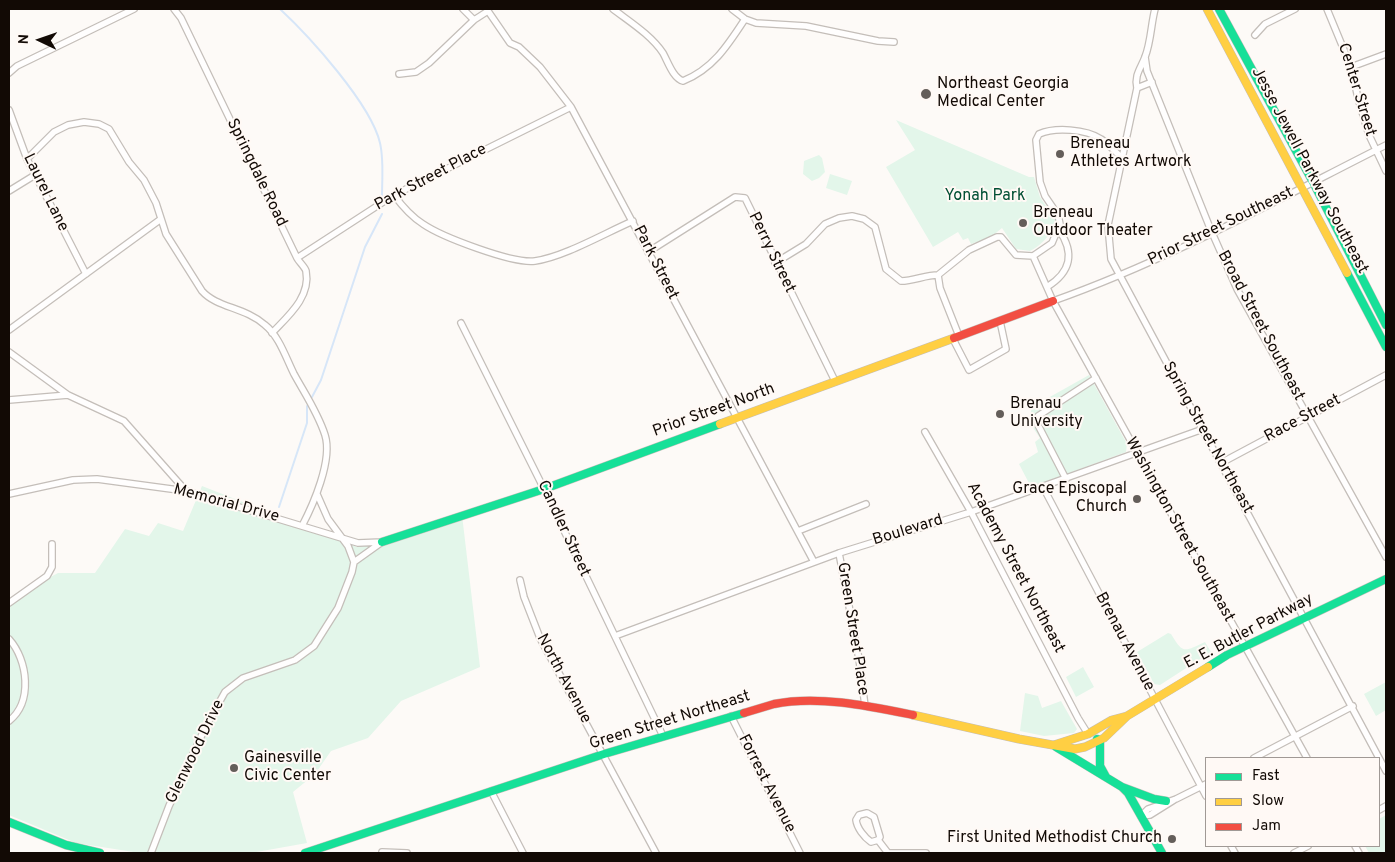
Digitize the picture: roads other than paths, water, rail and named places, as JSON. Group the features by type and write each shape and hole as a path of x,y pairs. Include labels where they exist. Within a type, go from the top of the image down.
{"main road":[{"name":"Jesse Jewell Parkway Southeast","path":"1207,9 1386,347"},
{"name":"Jesse Jewell Parkway Southeast","path":"1219,9 1313,182 1386,325"},
{"name":"Prior Street North","path":"382,542 544,488 1053,300"},
{"name":"E. E. Butler Parkway","path":"1054,745 1088,734 1112,720 1127,716 1244,647 1386,579"},
{"name":"Green Street Northeast","path":"304,853 604,754 731,716 790,702 865,706 1054,745"},
{"name":"E. E. Butler Parkway","path":"1054,745 1065,750 1075,749 1100,740 1117,729 1127,716"},
{"path":"1088,734 1100,740 1100,766 1106,777"},
{"path":"1054,745 1066,755 1122,787 1162,853"},
{"path":"1122,787 1130,788 1152,799 1166,801"},
{"path":"9,822 66,845 100,853"}],"street":[{"path":"9,73 17,66 134,9"},
{"name":"Springdale Road","path":"174,9 181,18 296,258 306,270 305,288 300,303 272,333"},
{"path":"463,9 474,20"},
{"path":"613,9 653,41 662,52 676,77 683,81 710,65 722,53 745,19"},
{"path":"732,9 745,19 766,25 806,26 878,41 894,42"},
{"name":"Spring Street Northeast","path":"1155,9 1145,57 1139,66 1135,82 1137,88 1108,235 1111,259 1379,757"},
{"path":"1255,35 1265,24 1295,9"},
{"name":"Center Street","path":"1327,9 1351,67 1364,121 1386,171"},
{"name":"Park Street","path":"399,74 416,72 429,63 487,10 510,43 519,47 540,67 571,107 814,562"},
{"path":"1351,67 1386,54"},
{"name":"Broad Street Southeast","path":"1145,57 1152,82 1237,289 1386,557"},
{"path":"1137,88 1152,82"},
{"name":"Park Street Place","path":"296,258 394,195 571,107"},
{"name":"Laurel Lane","path":"9,110 27,159 86,274"},
{"path":"27,159 54,132 68,125 84,122 99,124 109,129 129,162 144,180 156,203 166,234 208,298 250,313 267,326 314,408 326,437 325,461 317,494 302,526"},
{"path":"775,264 806,244 825,224 839,218 852,216 864,219 875,227 886,268 894,277 901,281 915,281 930,275 938,275 969,250 997,237 1001,237 1016,254 1033,256 1052,243 1059,230 1058,215 1045,196 1040,182 1036,140 1039,134 1050,130 1074,131 1100,138 1122,158"},
{"name":"Prior Street Southeast","path":"1053,300 1119,276 1303,188 1386,145"},
{"path":"9,191 35,175"},
{"path":"394,195 424,224 455,240 514,259 533,261 550,257 633,221"},
{"name":"Perry Street","path":"648,252 735,197 745,198 775,264 835,381"},
{"path":"9,330 161,219"},
{"path":"1047,288 1060,277 1070,255 1067,241 1059,230"},
{"name":"Washington Street Southeast","path":"1033,256 1053,300 1137,454 1306,757"},
{"path":"938,275 940,288 969,370 1006,349 1000,321"},
{"name":"Candler Street","path":"461,323 544,488 662,736"},
{"path":"9,352 68,395 124,420 186,491"},
{"name":"Race Street","path":"1221,463 1386,374"},
{"path":"1066,479 1038,425 1038,416 1096,378"},
{"path":"9,400 68,395"},
{"name":"Boulevard","path":"615,636 839,553 971,512 1203,429"},
{"name":"Academy Street Northeast","path":"925,432 971,512 1088,734"},
{"name":"Memorial Drive","path":"9,494 72,480 97,479 186,491 358,542 382,542"},
{"name":"Brenau Avenue","path":"1043,487 1156,700 1204,785"},
{"path":"317,494 328,519 342,537 354,562 382,542"},
{"path":"798,531 866,504"},
{"path":"9,603 47,576 52,567 52,544"},
{"name":"Green Street Place","path":"839,553 859,660 865,706"},
{"name":"Glenwood Drive","path":"151,853 169,806 206,726 225,692 244,678 296,660 314,646 338,608 354,562"},
{"name":"North Avenue","path":"520,580 524,598 540,638 656,853"},
{"path":"9,639 18,653 26,686 23,701 9,721"},
{"path":"1256,757 1353,706"},
{"name":"Forrest Avenue","path":"731,716 800,853"},
{"name":"Spring Street Northeast","path":"1380,759 1386,771"},
{"path":"1141,816 1151,815 1176,799 1204,785"},
{"path":"491,791 523,853"},
{"path":"1141,816 1148,809 1176,799"},
{"path":"867,813 874,817 880,837 878,840 871,842 865,837 856,824 859,815 867,813"},
{"path":"878,840 888,853 926,853"},
{"path":"1294,853 1306,847"},
{"path":"382,852 407,853"}],"waterway":[{"path":"280,9 322,53 365,109 380,143 382,196"},
{"path":"312,397 321,380 365,247 382,214"},
{"path":"279,507 307,423 307,406"}],"place":[{"name":"Northeast Georgia Medical Center","path":"926,94"},
{"name":"Breneau Athletes Artwork","path":"1060,154"},
{"name":"Breneau Outdoor Theater","path":"1023,223"},
{"name":"Brenau University","path":"1000,414"},
{"name":"Grace Episcopal Church","path":"1137,499"},
{"name":"Gainesville Civic Center","path":"234,768"},
{"name":"First United Methodist Church","path":"1172,839"}],"park label":[{"name":"Yonah Park","path":"985,197"}]}
